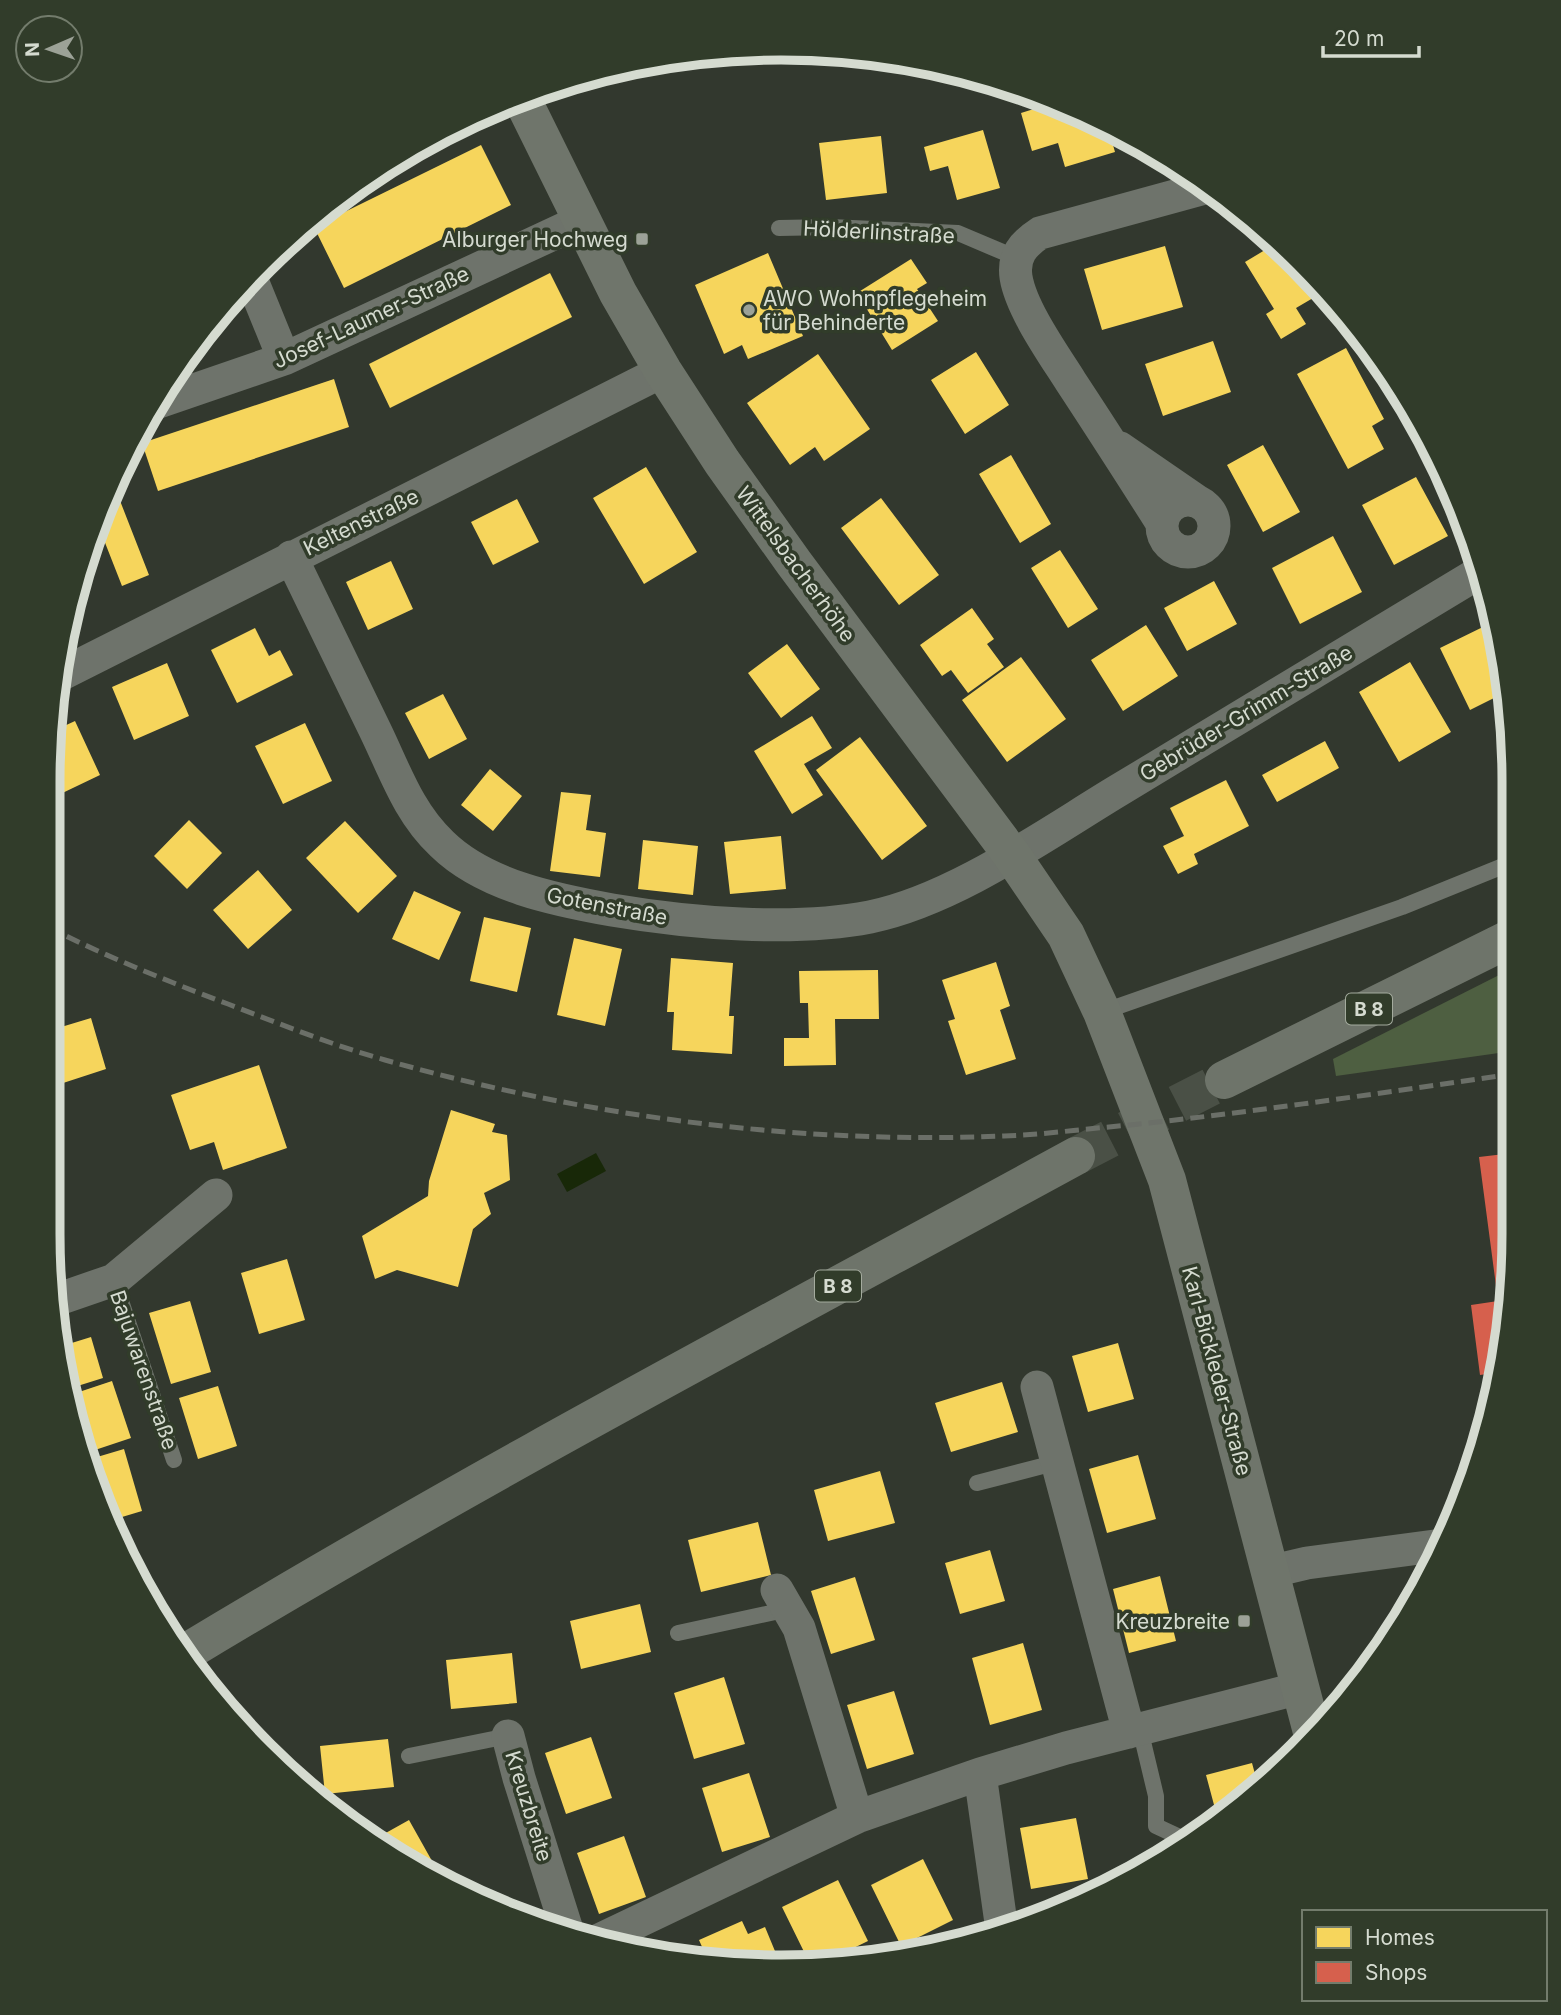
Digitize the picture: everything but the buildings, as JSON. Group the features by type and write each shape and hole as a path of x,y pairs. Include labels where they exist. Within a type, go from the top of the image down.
{"main road":[{"name":"B 8","path":"1224,1080 1502,942"},
{"name":"B 8","path":"191,1649 328,1567 1076,1156"}],"street":[{"name":"Wittelsbacherhöhe","path":"526,106 618,293 663,371 722,462 794,563 1011,854 1066,935 1102,1012"},
{"path":"1109,441 1209,509 1214,519 1213,534 1205,547 1191,552 1175,549 1165,538 1162,523 1109,441 1046,343 1016,278 1017,258 1025,243 1040,233 1195,191"},
{"name":"Josef-Laumer-Straße","path":"170,398 284,359 581,220"},
{"path":"255,288 284,359"},
{"name":"Keltenstraße","path":"68,671 663,371"},
{"path":"1162,523 1165,513 1172,505 1186,499 1197,501"},
{"name":"Gotenstraße","path":"291,557 408,804 442,845 474,867 503,882 556,900 665,919 781,924 869,917 933,898 1011,854"},
{"name":"Gebrüder-Grimm-Straße","path":"1011,854 1472,577"},
{"name":"Karl-Bickleder-Straße","path":"1102,1012 1167,1180 1310,1724"},
{"name":"Bajuwarenstraße","path":"63,1298 114,1280 216,1195"},
{"path":"1037,1387 1135,1731"},
{"path":"1269,1572 1307,1563 1430,1547"},
{"path":"783,1600 799,1628 857,1817"},
{"path":"610,1935 857,1817 980,1774 1300,1688"},
{"name":"Kreuzbreite","path":"508,1736 564,1922"},
{"path":"980,1774 1001,1921"}],"lane":[{"name":"Hölderlinstraße","path":"779,228 831,227 958,233 1017,258"},
{"path":"1102,1012 1402,908 1502,867"},
{"name":"Bajuwarenstraße","path":"114,1280 174,1460"},
{"path":"977,1483 1058,1462"},
{"path":"678,1633 783,1600"},
{"path":"1135,1731 1156,1796 1156,1826 1178,1836"},
{"name":"Kreuzbreite","path":"409,1756 508,1736"}],"shaded area":[{"path":"1502,974 1502,1053 1336,1076 1333,1059"},
{"path":"596,1153 606,1171 567,1192 557,1174"}],"tunnel":[{"path":"1076,1156 1224,1080"}],"railway":[{"path":"60,933 182,986 306,1034 385,1060 536,1097 614,1111 770,1131 927,1138 1030,1135 1210,1116 1502,1076"}],"place":[{"name":"Alburger Hochweg","path":"642,239"},
{"name":"AWO Wohnpflegeheim für Behinderte","path":"749,310"},
{"name":"Kreuzbreite","path":"1244,1621"}]}
